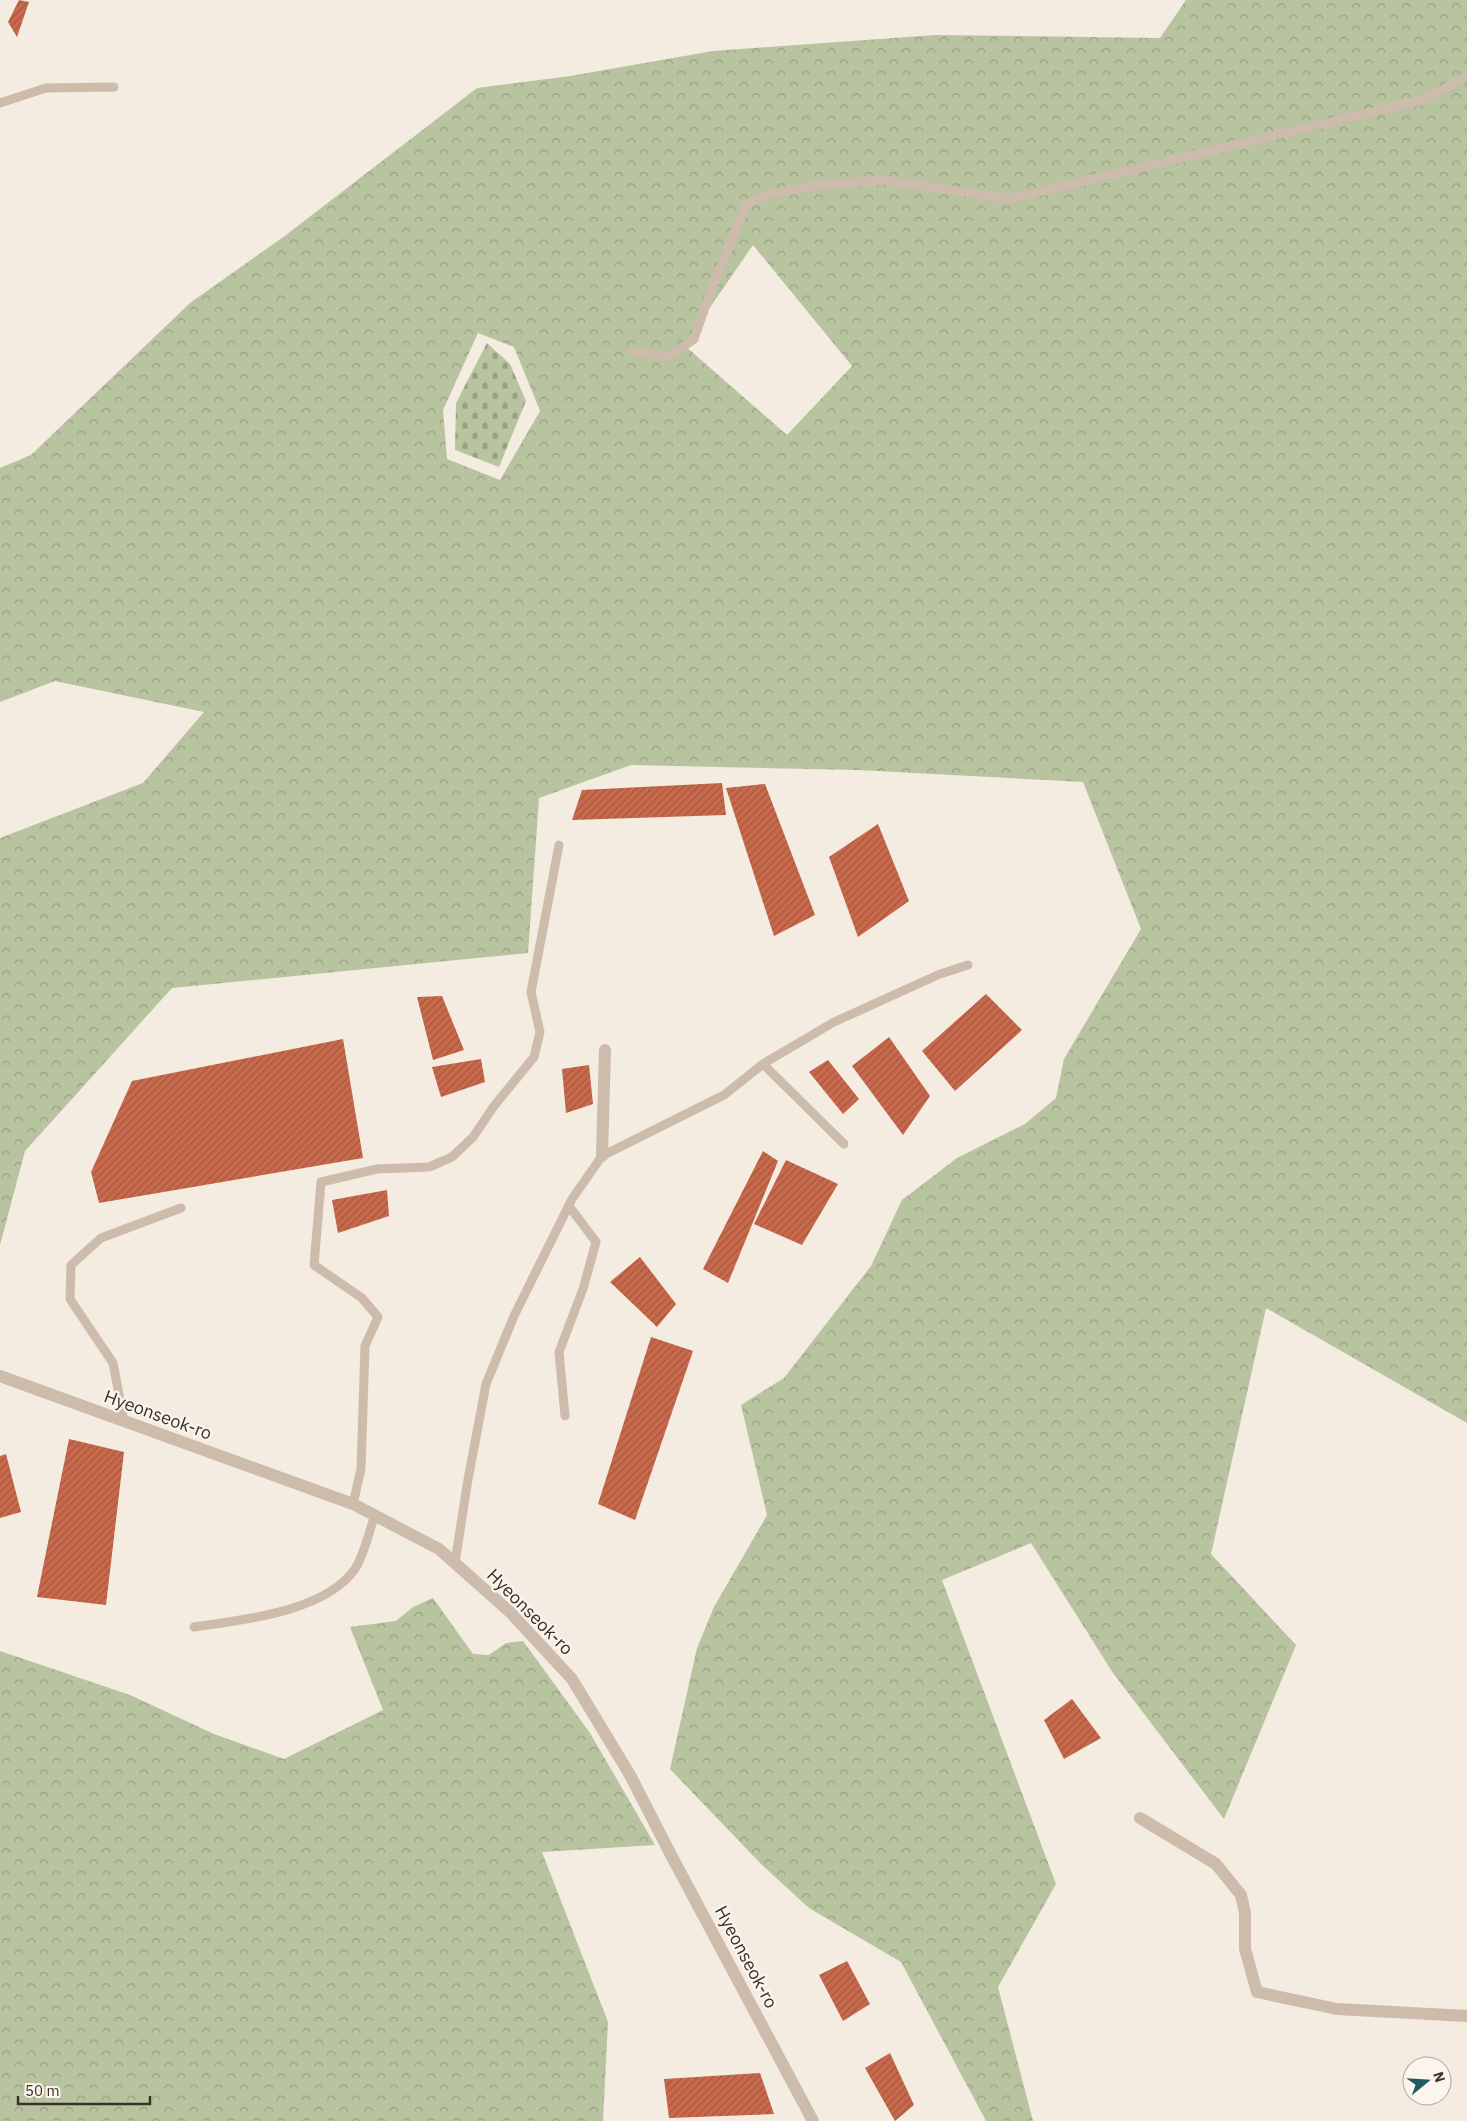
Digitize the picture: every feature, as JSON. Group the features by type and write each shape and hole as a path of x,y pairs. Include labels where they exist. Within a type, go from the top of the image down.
{"street":[{"path":"602,1156 604,1050"},
{"name":"Hyeonseok-ro","path":"0,1376 354,1504 439,1549 510,1612 572,1679 630,1775 813,2121"},
{"path":"1140,1818 1216,1864 1241,1895 1245,1913 1245,1949 1257,1992 1336,2009 1467,2016"}],"lane":[{"path":"631,352 670,356 694,339 746,204 771,194 813,186 884,180 1009,199 1423,100 1467,76"},
{"path":"0,104 46,88 114,87"},
{"path":"354,1504 361,1469 365,1346 378,1318 362,1298 314,1265 321,1182 377,1169 429,1167 452,1157 473,1137 494,1106 534,1057 540,1032 531,992 559,845"},
{"path":"455,1563 486,1384 514,1316 569,1206 602,1156 724,1094 763,1064 834,1022 940,974 968,965"},
{"path":"763,1064 844,1144"},
{"path":"565,1416 559,1352 583,1289 596,1242 569,1206"},
{"path":"124,1421 113,1363 70,1299 71,1265 100,1238 181,1208"},
{"path":"194,1627 264,1617 329,1594 356,1569 375,1515"}],"green space":[{"path":"1186,0 1467,0 1467,1423 1266,1308 1211,1554 1296,1645 1224,1819 1113,1673 1031,1543 942,1580 1056,1884 998,1987 1033,2121 986,2121 901,1962 809,1908 761,1864 670,1769 697,1648 714,1607 767,1515 741,1405 784,1378 871,1266 902,1200 957,1158 1025,1124 1056,1098 1064,1059 1141,929 1083,782 858,770 631,765 539,798 528,953 172,988 25,1151 0,1245 0,838 143,783 204,712 55,681 0,702 0,468 31,455 190,303 286,235 477,88 570,76 713,51 935,35 1160,38","holes":["753,245 852,366 787,435 684,345","478,333 514,347 540,411 500,480 447,459 443,410"]},
{"path":"487,343 510,364 526,401 499,467 455,450 456,403"},
{"path":"433,1598 473,1654 489,1655 506,1643 523,1641 590,1733 655,1845 542,1852 608,2022 603,2121 0,2121 0,1651 130,1695 214,1734 284,1759 383,1710 350,1627 396,1621 413,1607"}],"building":[{"path":"19,0 29,2 17,37 8,22"},
{"path":"722,783 726,815 572,820 582,790"},
{"path":"765,784 815,915 774,936 726,788"},
{"path":"878,824 909,901 858,937 829,857"},
{"path":"986,994 1022,1030 955,1091 922,1051"},
{"path":"442,996 464,1050 433,1060 417,997"},
{"path":"889,1037 930,1096 903,1135 852,1066"},
{"path":"343,1039 363,1158 99,1203 91,1172 132,1081"},
{"path":"481,1059 485,1082 441,1097 432,1067"},
{"path":"828,1060 859,1099 843,1114 809,1072"},
{"path":"589,1065 593,1104 566,1113 562,1069"},
{"path":"763,1151 778,1161 728,1283 703,1269"},
{"path":"786,1160 838,1184 802,1245 754,1224"},
{"path":"387,1190 389,1216 338,1233 332,1200"},
{"path":"640,1257 676,1304 657,1327 610,1282"},
{"path":"651,1337 693,1351 635,1520 598,1504"},
{"path":"69,1439 124,1452 106,1605 37,1597"},
{"path":"6,1454 21,1512 0,1518 0,1456"},
{"path":"1072,1699 1101,1738 1064,1759 1044,1720"},
{"path":"847,1961 870,2004 843,2021 819,1975"},
{"path":"890,2053 914,2105 895,2121 865,2068"},
{"path":"760,2073 774,2114 669,2118 664,2079"}]}
